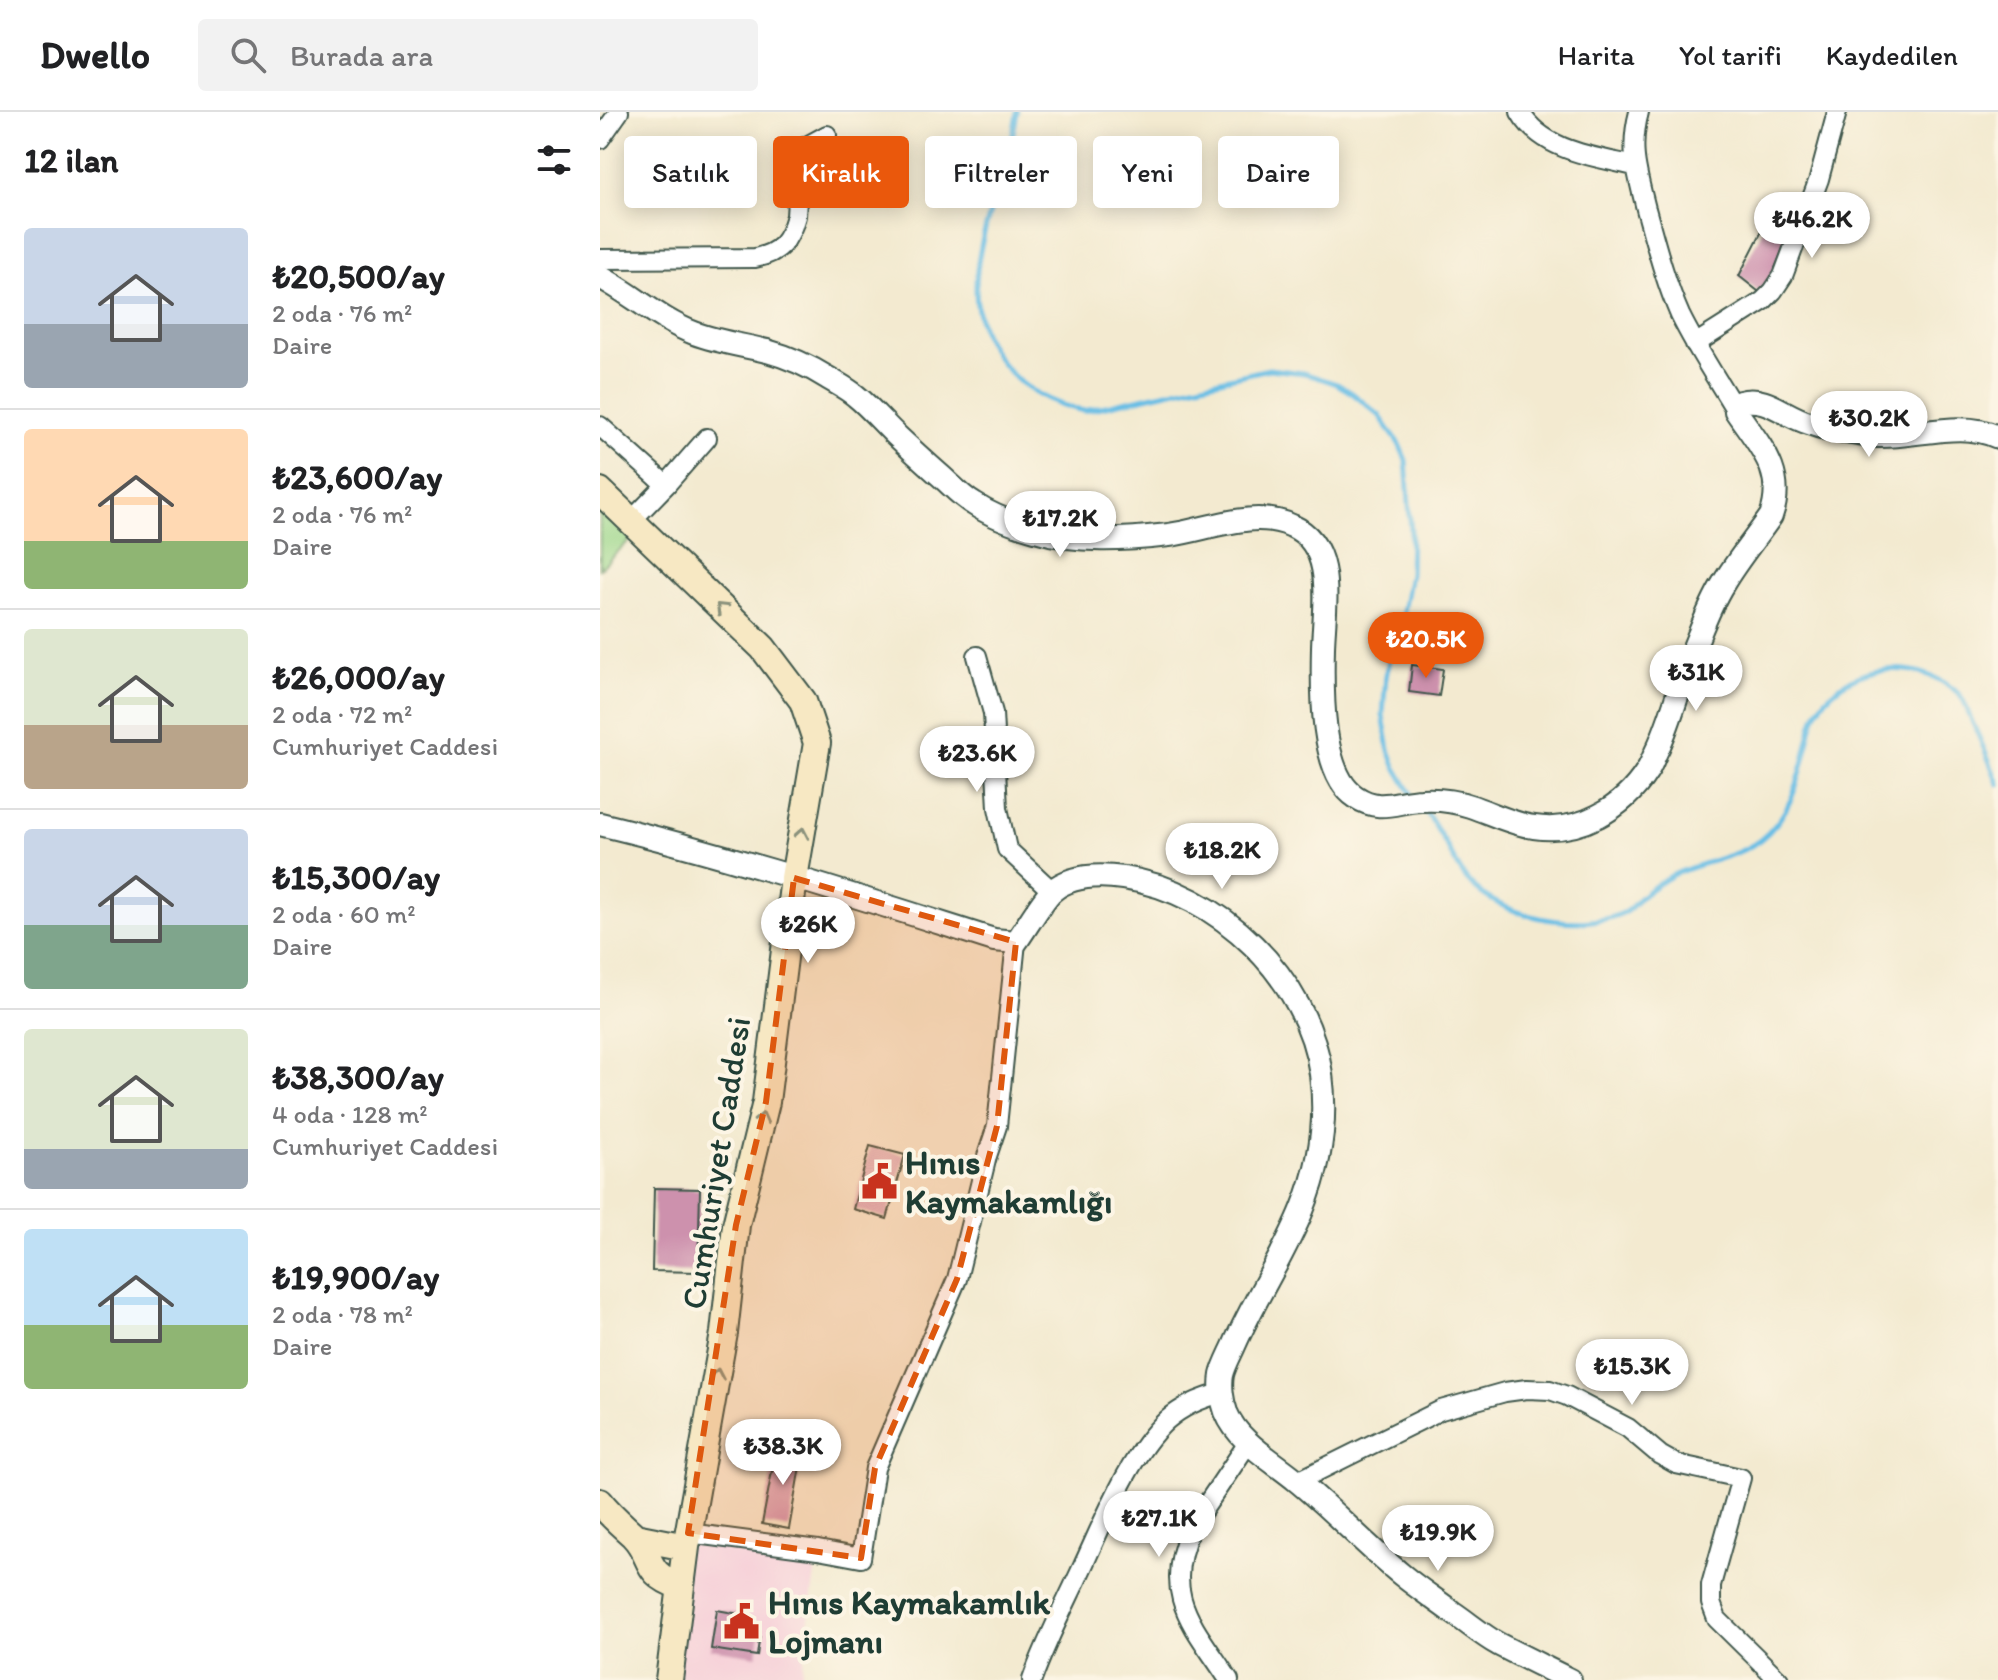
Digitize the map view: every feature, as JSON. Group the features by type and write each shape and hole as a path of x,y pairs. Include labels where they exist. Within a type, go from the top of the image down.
{"main road":[{"name":"Cumhuriyet Caddesi","path":"600,491 763,648 803,701 817,743 794,878 766,1102 736,1225 724,1333 687,1540 669,1680"},
{"path":"600,1502 635,1537 655,1572 680,1586"},
{"path":"635,1537 687,1540"}],"street":[{"path":"600,139 619,112"},
{"path":"1520,112 1529,125 1550,141 1575,151 1635,166"},
{"path":"600,277 674,324 719,341 797,361 824,375 856,396 970,502 989,513 1030,528 1066,537 1104,539 1172,534 1271,519 1300,530 1313,541 1321,559 1325,581 1325,715 1328,747 1342,785 1354,796 1381,807 1420,800 1463,803 1536,828 1583,824 1608,812 1628,795 1648,771 1693,649 1720,588 1771,516 1776,503 1777,483 1768,458 1695,344 1661,266 1635,166 1634,134 1639,112"},
{"path":"1695,344 1763,301 1783,276 1819,179 1837,112"},
{"path":"600,259 755,258 772,254 786,240 796,216 800,154 805,147 827,135"},
{"path":"1736,411 1740,402 1751,399 1773,405 1806,423 1875,437 1935,430 1984,432 1998,437"},
{"path":"600,426 666,485"},
{"path":"631,521 707,438"},
{"path":"977,656 993,713 998,808 1007,849 1052,891"},
{"path":"600,824 655,837 994,940 1016,942"},
{"path":"687,1540 818,1550 861,1558 875,1468 957,1279 997,1126 1016,942 1052,891 1066,883 1107,876 1132,879 1202,906 1231,924 1256,947 1300,1008 1314,1042 1321,1075 1324,1109 1316,1171 1304,1207 1237,1338 1222,1375 1227,1413 1248,1443 1298,1481 1403,1577 1495,1642 1570,1680"},
{"path":"1298,1481 1441,1410 1527,1389 1550,1390 1567,1396 1628,1428 1676,1464 1741,1478 1711,1585 1711,1603 1717,1619 1779,1680"},
{"path":"1032,1680 1116,1495 1143,1450 1176,1413 1197,1401 1222,1393"},
{"path":"1229,1680 1185,1613 1179,1569 1191,1528 1248,1443"}],"highlighted area":[{"path":"794,878 1016,942 997,1126 957,1279 875,1468 861,1558 688,1533 736,1225 766,1102"}],"shaded area":[{"name":"Hınıs Kaymakamlık Lojmanı","path":"688,1533 818,1550 801,1680 669,1680"}],"green space":[{"path":"600,506 633,537 600,569"}],"building":[{"path":"1764,227 1787,239 1775,268 1780,273 1763,295 1739,276"},
{"path":"1412,665 1443,669 1439,696 1409,692"},
{"name":"Hınıs Kaymakamlığı","path":"870,1146 905,1155 887,1219 853,1209"},
{"path":"654,1188 700,1189 698,1272 652,1271"},
{"path":"777,1445 803,1449 789,1529 762,1524"},
{"name":"Hınıs Kaymakamlık Lojmanı","path":"717,1610 745,1615 743,1631 760,1633 757,1656 711,1649"}],"waterway":[{"path":"1017,112 1011,144 982,242 977,274 977,306 985,337 1004,366 1021,383 1061,405 1084,411 1269,369 1304,373 1337,384 1352,393 1379,415 1399,444 1406,460 1411,533 1410,574 1386,674 1383,715 1389,750 1411,793"},
{"path":"1423,807 1467,880 1481,893 1499,904 1541,918 1586,921 1625,912 1643,895 1673,875 1740,851 1764,836 1781,817 1791,798 1813,721 1820,707 1833,692 1867,673 1907,670 1945,683 1960,695 1998,784"}],"place":[{"name":"Hınıs Kaymakamlığı","path":"879,1182"},
{"name":"Hınıs Kaymakamlık Lojmanı","path":"742,1622"}]}
